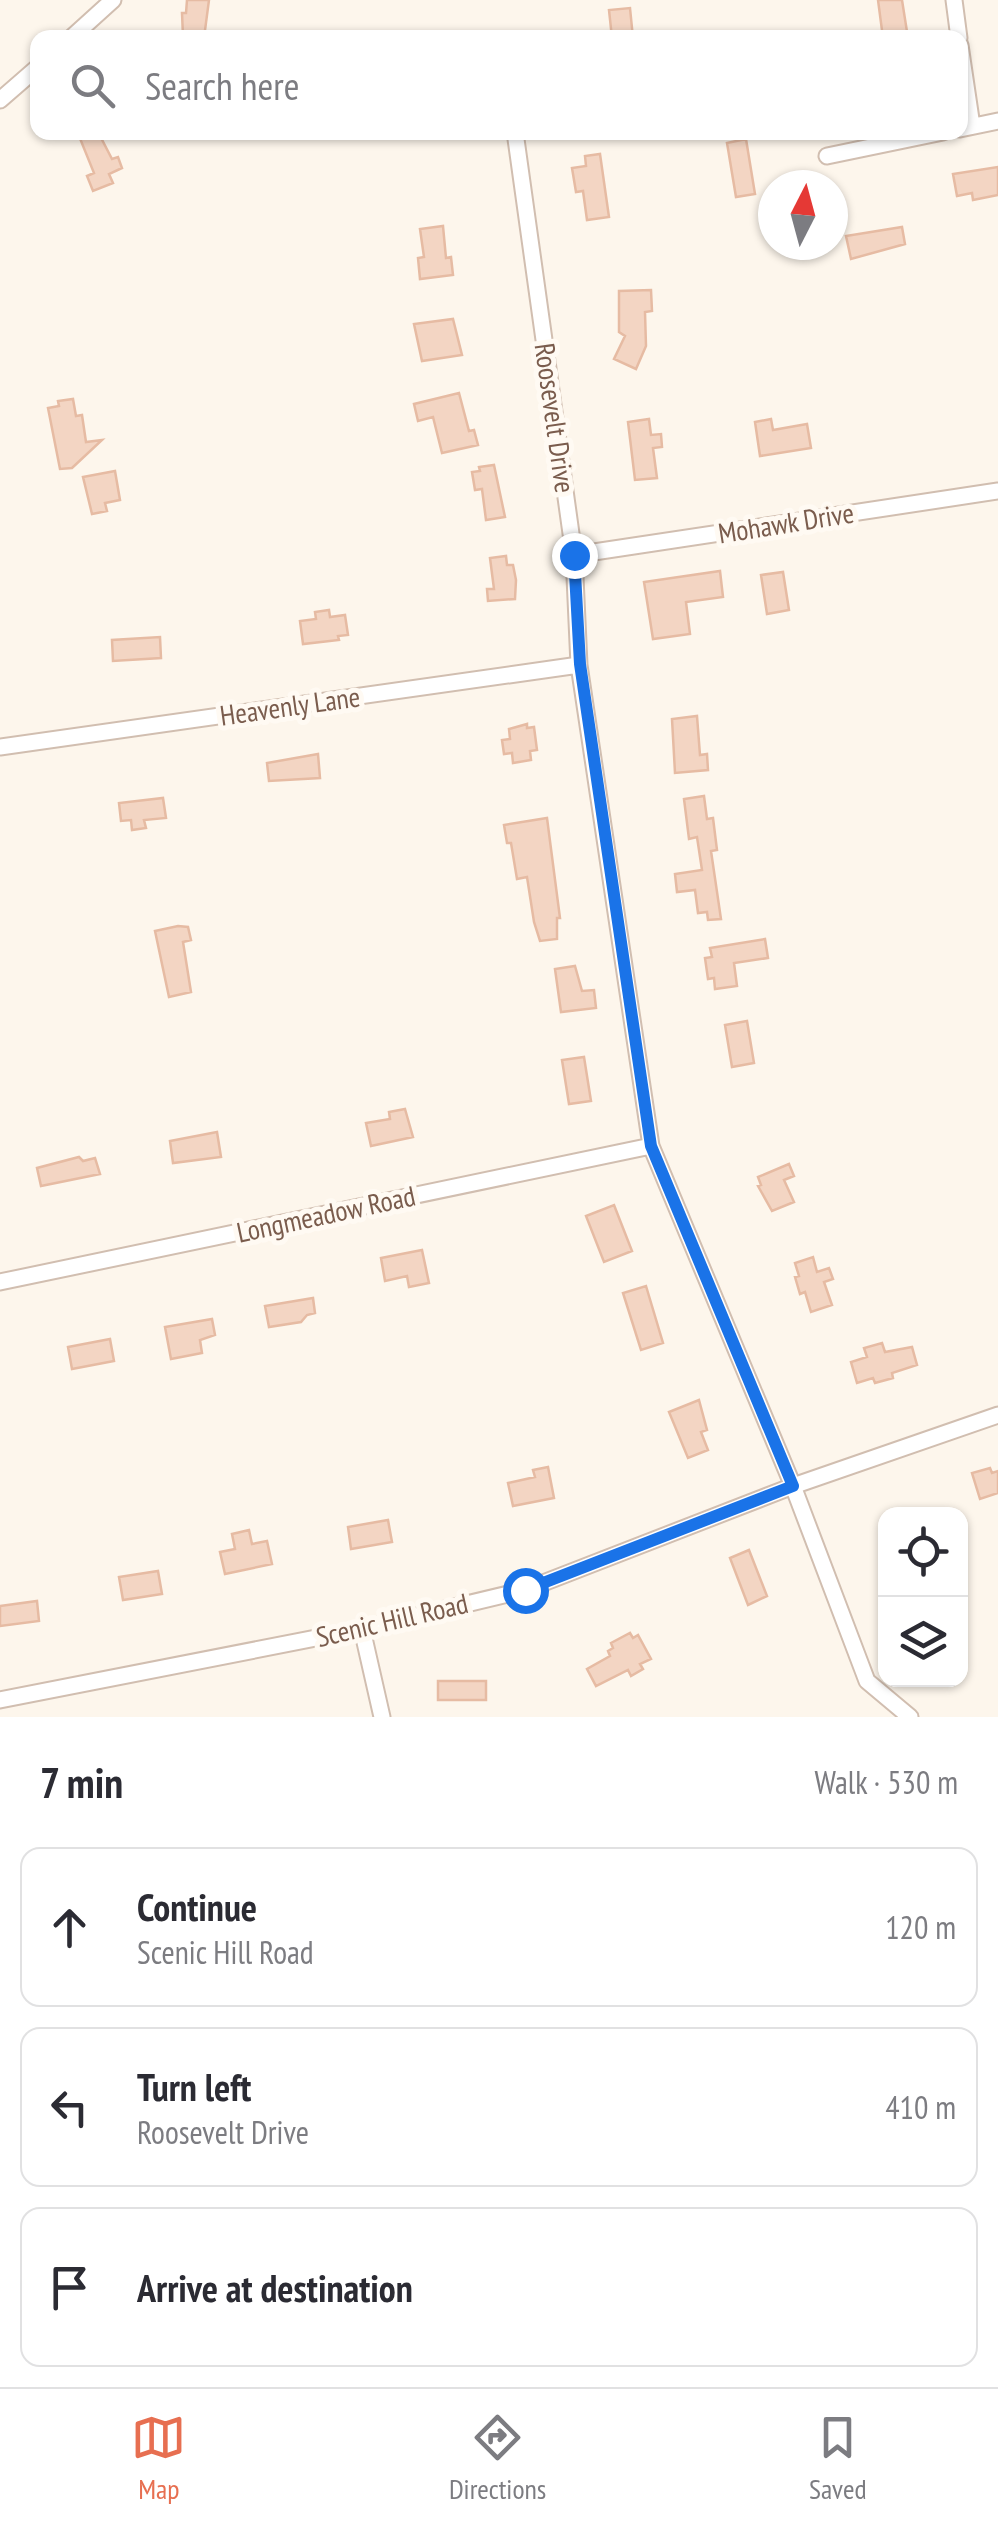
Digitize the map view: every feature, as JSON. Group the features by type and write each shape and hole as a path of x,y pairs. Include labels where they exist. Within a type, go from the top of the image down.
{"street":[{"path":"80,30 113,0"},
{"path":"954,0 959,30"},
{"path":"0,100 30,74"},
{"path":"968,128 998,121"},
{"name":"Roosevelt Drive","path":"517,140 574,555 580,664 651,1146 793,1486 867,1682 910,1717"},
{"path":"827,156 904,140"},
{"name":"Mohawk Drive","path":"574,555 998,491"},
{"name":"Heavenly Lane","path":"0,748 580,664"},
{"name":"Longmeadow Road","path":"0,1282 651,1146"},
{"name":"Scenic Hill Road","path":"0,1700 362,1629 525,1590 793,1486 998,1415"},
{"path":"362,1629 382,1717"}],"building":[{"path":"187,0 209,0 205,30 183,30 182,13 186,13"},
{"path":"878,0 902,0 907,30 882,30"},
{"path":"630,8 632,30 611,30 609,10"},
{"path":"81,140 102,140 112,159 118,157 122,168 109,174 113,183 93,191 87,176 94,173"},
{"path":"746,140 755,194 736,197 727,143"},
{"path":"600,154 609,217 587,220 583,191 576,192 572,168 586,166 585,156"},
{"path":"998,167 998,195 973,200 972,193 957,196 953,174"},
{"path":"443,226 446,258 451,257 453,275 420,279 418,258 424,257 420,229"},
{"path":"902,227 905,244 851,259 848,236"},
{"path":"651,290 652,311 645,312 646,346 636,369 614,359 625,336 619,332 619,291"},
{"path":"453,319 462,355 422,361 414,324"},
{"path":"459,393 469,431 474,430 478,445 442,453 433,417 418,421 414,404"},
{"path":"73,399 76,416 82,415 86,442 102,440 72,468 60,469 48,408 59,406 58,401"},
{"path":"649,419 651,435 661,434 662,447 653,448 657,478 635,480 628,422"},
{"path":"771,419 773,430 807,424 811,448 760,456 755,422"},
{"path":"494,465 505,517 486,520 482,489 475,490 472,472"},
{"path":"115,471 120,500 105,503 107,511 92,514 83,477"},
{"path":"506,556 507,565 513,565 515,599 488,601 487,589 494,589 490,558"},
{"path":"720,571 723,597 686,602 690,634 653,639 644,582"},
{"path":"783,572 789,610 767,614 761,575"},
{"path":"329,610 330,617 345,615 348,635 338,636 339,640 303,644 300,621 316,619 315,612"},
{"path":"160,637 161,658 113,661 112,640"},
{"path":"697,716 700,755 707,754 708,770 675,773 672,719"},
{"path":"527,724 527,728 534,727 537,750 530,751 531,760 513,763 512,753 504,754 502,740 510,739 509,729"},
{"path":"318,754 320,778 269,781 267,763"},
{"path":"704,796 707,819 713,818 717,850 711,851 721,919 708,920 707,912 698,913 695,890 677,892 675,874 702,870 697,837 689,839 684,799"},
{"path":"163,798 166,818 144,820 146,828 132,830 131,820 121,821 119,803"},
{"path":"547,818 560,918 557,939 540,941 527,877 517,879 504,825"},
{"path":"188,927 191,940 183,942 191,992 169,997 155,931"},
{"path":"765,939 768,958 734,963 737,986 715,989 714,978 708,979 705,958 712,957 710,948"},
{"path":"575,966 582,991 594,990 596,1008 561,1012 555,969"},
{"path":"747,1021 754,1063 732,1067 725,1025"},
{"path":"584,1057 591,1101 569,1104 562,1060"},
{"path":"405,1109 413,1137 371,1146 366,1123 390,1119 389,1112"},
{"path":"217,1132 221,1157 173,1163 170,1141"},
{"path":"79,1157 83,1161 95,1158 100,1174 41,1186 37,1168"},
{"path":"789,1164 794,1176 784,1180 794,1202 772,1211 758,1186 758,1177"},
{"path":"614,1205 632,1251 604,1262 586,1216"},
{"path":"422,1250 429,1283 409,1287 407,1276 385,1281 381,1258"},
{"path":"813,1257 817,1272 829,1268 833,1279 824,1282 832,1305 811,1312 805,1292 800,1294 795,1263"},
{"path":"646,1286 663,1343 641,1350 623,1293"},
{"path":"313,1298 315,1313 301,1322 269,1327 265,1306"},
{"path":"212,1319 215,1335 200,1340 202,1353 171,1359 165,1327"},
{"path":"110,1339 114,1361 72,1369 68,1347"},
{"path":"882,1343 885,1352 912,1347 917,1365 892,1373 893,1378 857,1383 851,1362 867,1357 864,1348"},
{"path":"699,1400 707,1430 701,1432 708,1450 688,1458 669,1412"},
{"path":"548,1467 554,1498 513,1506 508,1483 535,1477 533,1470"},
{"path":"990,1468 992,1473 998,1471 998,1493 980,1499 972,1473"},
{"path":"388,1520 392,1542 351,1549 348,1527"},
{"path":"249,1530 252,1544 267,1541 272,1564 225,1574 220,1552 235,1549 232,1534"},
{"path":"749,1550 767,1596 748,1605 730,1558"},
{"path":"158,1571 162,1594 123,1600 119,1577"},
{"path":"37,1601 39,1621 0,1626 0,1606"},
{"path":"630,1633 633,1638 638,1635 651,1659 640,1664 643,1669 631,1676 628,1670 596,1686 587,1669 610,1656 611,1643"},
{"path":"438,1681 486,1681 486,1700 438,1700"}],"route":[{"path":"525,1590 793,1486 651,1146 580,664 574,555"}]}
